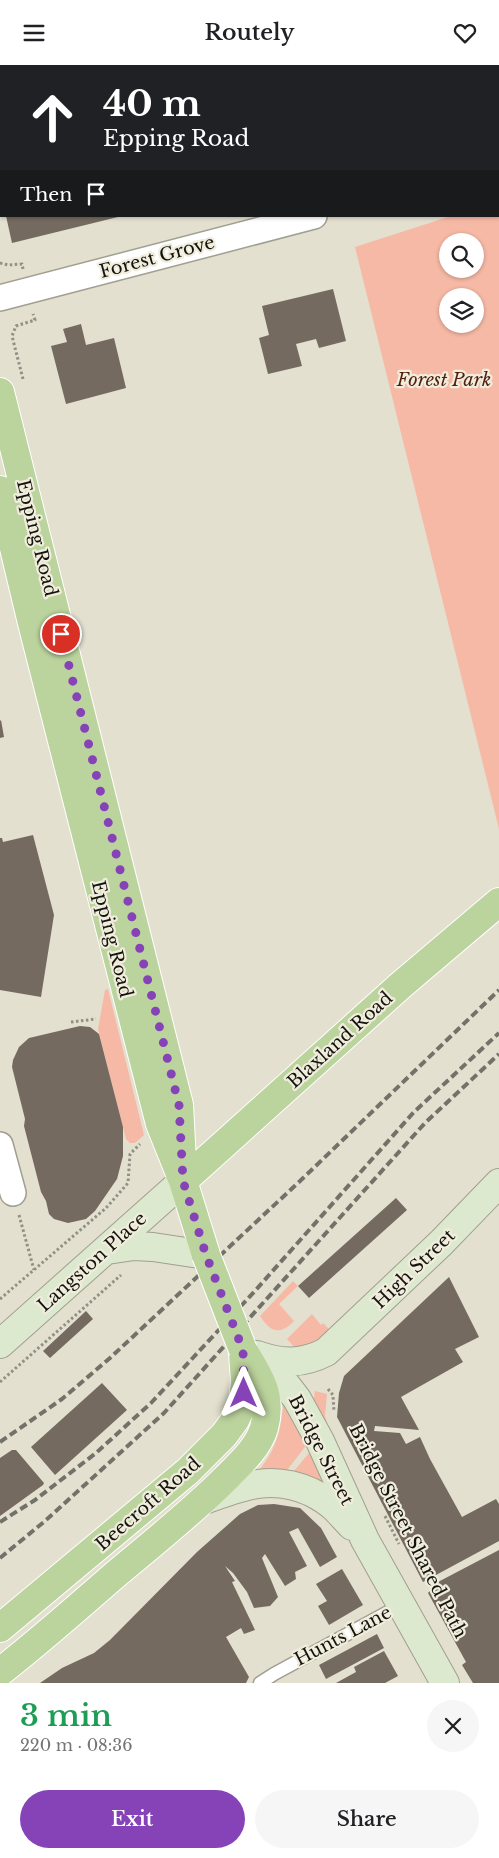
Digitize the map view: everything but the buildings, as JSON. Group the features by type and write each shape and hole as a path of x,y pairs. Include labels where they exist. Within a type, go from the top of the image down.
{"main road":[{"name":"Epping Road","path":"0,392 179,1105 183,1181"},
{"name":"Epping Road","path":"0,490 35,637 160,1124 183,1181 206,1255"},
{"name":"Blaxland Road","path":"183,1181 394,992 499,902"},
{"name":"Beecroft Road","path":"0,1672 204,1500 245,1459 256,1445 267,1415 264,1388 243,1350 206,1255"},
{"name":"Beecroft Road","path":"0,1628 188,1471 224,1435 235,1420 243,1403 245,1383 243,1350"}],"street":[{"name":"Forest Grove","path":"0,298 310,217"},
{"path":"0,1145 13,1193"},
{"name":"Langston Place","path":"0,1344 183,1181"},
{"name":"High Street","path":"243,1350 267,1359 292,1362 313,1359 326,1352 441,1243 499,1183"},
{"path":"107,1250 134,1246 154,1247 206,1255"},
{"name":"Bridge Street","path":"243,1350 280,1377 289,1387 305,1412 365,1540 445,1683"},
{"name":"High Street","path":"305,1412 309,1386 320,1368 326,1352"},
{"name":"Beecroft Road","path":"204,1500 249,1485 270,1482 288,1483"},
{"name":"Bridge Street","path":"288,1483 304,1489 333,1505 365,1540"}],"lane":[{"name":"Hunts Lane","path":"260,1683 282,1669 401,1605"}],"path":[{"path":"0,263 22,265 24,273"},
{"path":"71,1023 96,1019"},
{"name":"Langston Place","path":"0,1299 106,1208 128,1183 130,1154 145,1139"},
{"path":"13,1193 34,1270"},
{"name":"Langston Place","path":"0,1382 127,1269"},
{"name":"Bridge Street Shared Path","path":"328,1389 333,1395 334,1417"},
{"name":"Bridge Street Shared Path","path":"380,1508 403,1551"}],"green space":[{"name":"Forest Park","path":"448,217 499,217 499,829 355,247"},
{"path":"108,989 144,1135 135,1143 130,1143 126,1139 98,1029 105,990"},
{"path":"293,1281 298,1286 279,1304 294,1321 284,1329 271,1329 260,1316"},
{"path":"312,1314 321,1325 323,1323 329,1329 313,1344 296,1349 287,1339"},
{"path":"315,1391 327,1394 325,1416 329,1430 313,1404"},
{"path":"284,1396 308,1443 288,1469 282,1473 258,1472 275,1445 282,1418"},
{"path":"315,1452 332,1487 298,1477 294,1471 309,1453"}],"railway":[{"path":"0,1442 62,1399 110,1358 299,1182 499,990"},
{"path":"0,1522 35,1500 96,1453 151,1403 254,1292 414,1112 499,1033"},
{"path":"0,1558 45,1521 164,1413 425,1123 499,1054"}],"route":[{"path":"61,634 179,1105 183,1181 206,1255 243,1350 244,1393"}]}
